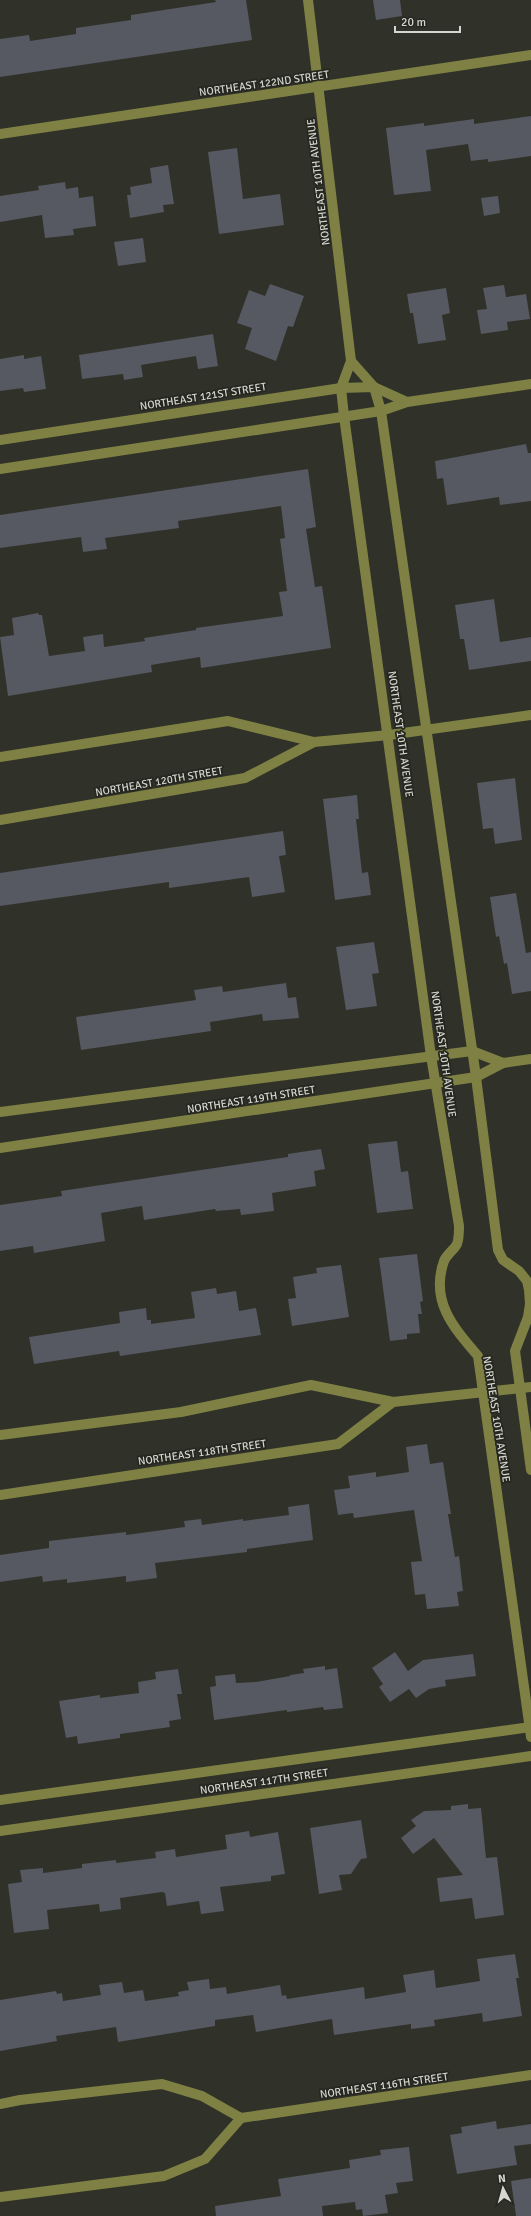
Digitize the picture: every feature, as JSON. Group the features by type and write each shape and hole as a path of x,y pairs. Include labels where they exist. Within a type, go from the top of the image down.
{"street":[{"name":"NORTHEAST 10TH AVENUE","path":"308,0 351,360 341,388 344,416 432,1056 459,1226 457,1243 446,1258 440,1272 438,1288 442,1301 456,1330 478,1356 531,1730"},
{"name":"NORTHEAST 122ND STREET","path":"0,134 531,55"},
{"path":"351,360 374,387 381,411 476,1077 498,1250 503,1260 519,1271 527,1281 529,1290 530,1304 528,1317 515,1350 531,1470"},
{"path":"0,469 141,449 381,411 407,402 531,384"},
{"name":"NORTHEAST 121ST STREET","path":"0,440 341,388 374,387 407,402"},
{"name":"NORTHEAST 120TH STREET","path":"0,757 228,721 314,742 389,735 531,715"},
{"name":"NORTHEAST 120TH STREET","path":"0,820 245,778 314,742"},
{"name":"NORTHEAST 119TH STREET","path":"0,1112 472,1051 503,1063"},
{"name":"NORTHEAST 119TH STREET","path":"0,1148 476,1077 503,1063 531,1059"},
{"path":"0,1435 181,1412 311,1385 393,1402 531,1387"},
{"name":"NORTHEAST 118TH STREET","path":"0,1495 338,1444 393,1402"},
{"name":"NORTHEAST 117TH STREET","path":"0,1800 531,1730"},
{"name":"NORTHEAST 117TH STREET","path":"0,1831 531,1756"},
{"name":"NORTHEAST 116TH STREET","path":"241,2118 531,2075"},
{"path":"0,2104 20,2100 162,2084 202,2096 241,2118 205,2159 164,2176 0,2197"}],"building":[{"path":"215,0 246,0 252,40 0,77 0,39 29,35 30,41 76,34 76,28 131,20 131,15 216,2"},
{"path":"373,0 400,0 402,16 376,20"},
{"path":"531,116 531,156 488,162 488,159 471,161 468,144 426,150 431,191 394,195 386,128 424,123 424,126 474,119 474,124"},
{"path":"237,148 243,199 280,194 284,225 219,234 208,152"},
{"path":"168,165 174,204 163,205 164,212 130,218 127,195 131,195 130,187 152,183 150,168"},
{"path":"65,182 66,189 78,187 79,198 93,196 96,226 73,229 74,235 45,238 42,215 0,222 0,196 39,190 38,186"},
{"path":"498,196 500,213 484,216 481,198"},
{"path":"143,238 146,262 118,266 114,242"},
{"path":"270,284 304,296 293,327 288,326 276,361 245,349 252,328 237,323 249,290 265,296"},
{"path":"504,285 506,297 526,294 530,319 507,322 508,330 481,334 477,310 487,309 483,288"},
{"path":"446,288 450,313 442,315 446,340 418,344 413,313 410,313 407,294"},
{"path":"213,334 218,366 198,369 196,356 141,365 143,377 124,380 123,374 82,379 79,355"},
{"path":"24,355 24,359 41,356 46,389 24,392 23,388 0,391 0,359"},
{"path":"526,444 528,453 531,453 531,501 500,505 499,497 447,505 443,478 437,479 435,461"},
{"path":"308,469 316,527 306,529 315,587 322,586 331,648 201,668 200,657 151,665 152,672 8,696 0,637 14,635 12,618 38,613 39,615 42,615 49,656 85,651 83,637 103,634 104,647 145,641 144,638 196,630 196,628 283,616 279,592 287,591 280,539 285,538 281,506 178,521 179,528 105,538 107,549 83,552 81,537 0,548 0,515"},
{"path":"494,599 500,642 531,637 531,661 469,670 464,639 460,639 455,605"},
{"path":"515,778 522,840 495,844 493,828 483,829 477,783"},
{"path":"357,795 359,819 356,819 362,873 368,872 371,895 335,900 323,799"},
{"path":"283,831 286,855 279,856 285,892 252,897 249,877 169,888 169,882 0,906 0,873"},
{"path":"516,893 526,953 531,952 531,991 512,994 507,963 504,964 499,936 496,937 490,897"},
{"path":"374,942 379,973 372,974 377,1006 346,1010 336,947"},
{"path":"286,983 288,998 296,997 299,1018 263,1021 262,1014 210,1022 211,1031 81,1050 76,1017 196,1000 194,990 222,986 223,992"},
{"path":"397,1141 401,1172 408,1171 413,1209 377,1213 368,1144"},
{"path":"321,1149 325,1169 314,1171 316,1186 272,1193 274,1211 241,1215 240,1209 216,1211 215,1209 144,1220 142,1206 101,1213 105,1241 34,1253 33,1246 0,1251 0,1205 62,1196 61,1191 288,1157 288,1154"},
{"path":"417,1254 423,1301 420,1302 422,1314 418,1314 420,1333 407,1334 407,1339 390,1341 379,1258"},
{"path":"341,1265 349,1317 292,1326 288,1299 296,1298 293,1277 317,1273 316,1268"},
{"path":"216,1288 217,1294 236,1291 239,1311 256,1308 261,1335 120,1356 119,1351 34,1364 29,1337 120,1323 119,1312 146,1308 147,1320 151,1320 151,1324 195,1318 191,1292"},
{"path":"427,1444 430,1464 443,1462 451,1514 448,1514 455,1557 459,1556 463,1591 457,1592 459,1606 427,1609 425,1594 415,1595 411,1562 422,1561 414,1510 354,1518 353,1513 338,1515 334,1490 350,1488 348,1476 376,1472 376,1477 409,1472 406,1447"},
{"path":"309,1504 313,1540 247,1549 247,1552 155,1563 157,1578 126,1582 126,1576 67,1583 67,1579 43,1582 42,1576 0,1582 0,1555 49,1548 49,1541 126,1532 126,1535 185,1527 184,1521 201,1519 202,1525 243,1519 243,1521 289,1515 288,1507"},
{"path":"395,1652 408,1671 423,1660 473,1654 476,1676 445,1680 446,1686 429,1689 416,1698 409,1689 390,1702 379,1687 383,1684 372,1668"},
{"path":"325,1666 325,1670 337,1668 343,1708 324,1710 323,1707 287,1712 287,1710 214,1720 210,1687 216,1686 215,1676 235,1674 236,1683 256,1682 304,1673 303,1669"},
{"path":"178,1669 182,1694 177,1694 181,1719 169,1721 170,1727 120,1734 120,1738 78,1744 77,1736 66,1738 59,1701 100,1695 100,1698 139,1693 138,1682 156,1679 155,1672"},
{"path":"468,1804 468,1809 481,1808 486,1858 497,1857 504,1915 475,1919 472,1898 440,1902 437,1878 463,1875 434,1838 413,1854 401,1838 416,1826 411,1820 424,1811 451,1810 451,1806"},
{"path":"361,1820 367,1858 361,1859 351,1874 339,1875 342,1890 319,1894 310,1828"},
{"path":"249,1831 250,1837 278,1832 285,1874 271,1876 271,1881 220,1887 224,1911 201,1914 199,1901 167,1906 165,1893 162,1892 120,1898 121,1909 100,1912 99,1904 47,1910 49,1929 14,1933 8,1884 22,1882 20,1870 43,1868 43,1873 82,1868 82,1864 116,1860 116,1863 156,1858 155,1852 175,1849 176,1857 227,1849 225,1835"},
{"path":"515,1954 519,1978 516,1978 522,2016 483,2022 482,2013 434,2020 435,2026 411,2029 411,2024 334,2035 332,2019 256,2032 253,2015 215,2020 215,2026 118,2042 116,2027 56,2036 57,2041 0,2051 0,2000 56,1991 57,1994 62,1993 63,2001 101,1995 99,1985 122,1982 124,1993 143,1990 145,2001 179,1996 178,1992 189,1990 187,1982 209,1979 210,1989 226,1987 227,1994 280,1985 282,1996 286,1995 287,1999 364,1987 365,1999 406,1992 403,1975 434,1970 436,1988 480,1981 477,1959"},
{"path":"496,2121 497,2129 531,2124 531,2144 514,2146 517,2165 457,2174 450,2135 462,2133 461,2127"},
{"path":"409,2147 413,2181 396,2183 398,2193 385,2195 388,2213 363,2216 362,2209 356,2210 355,2202 322,2206 323,2216 216,2216 215,2206 281,2196 278,2179 350,2168 349,2160 381,2155 380,2150"},
{"path":"531,2178 531,2216 516,2216 511,2181"}]}
